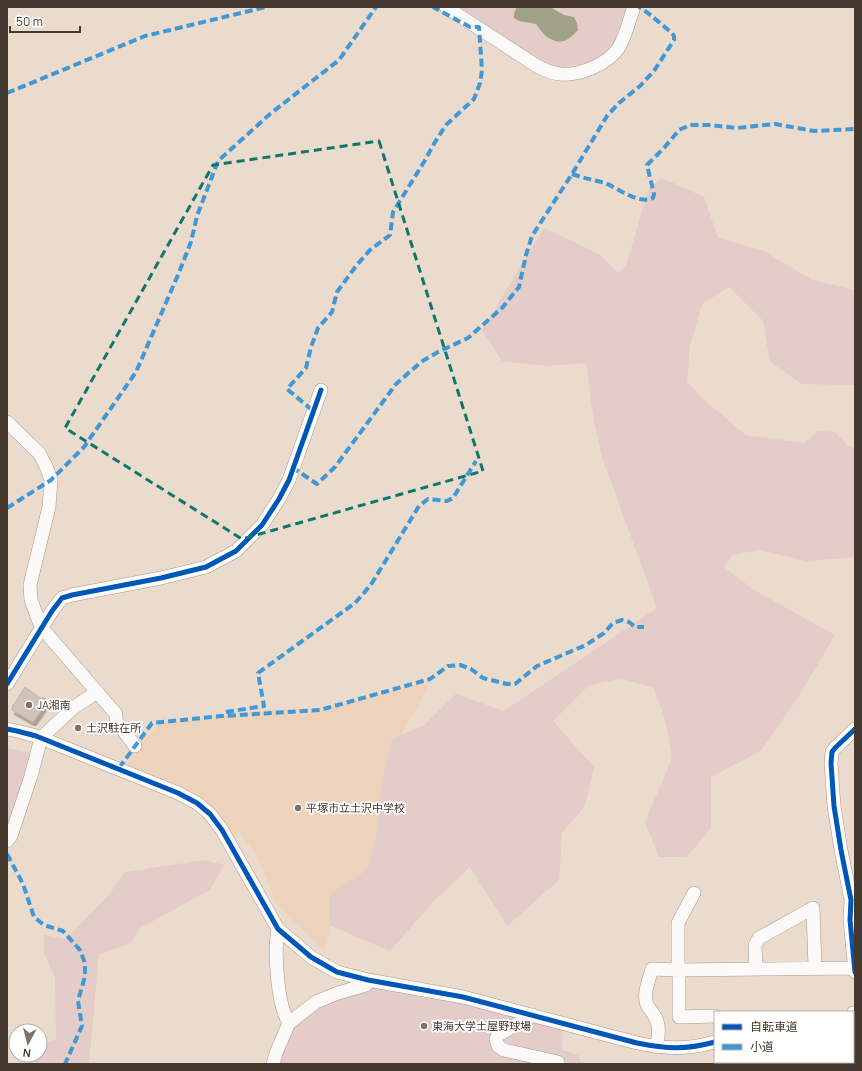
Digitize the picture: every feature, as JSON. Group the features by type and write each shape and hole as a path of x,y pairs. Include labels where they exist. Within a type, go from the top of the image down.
{"street":[{"path":"446,7 544,69 552,73 563,74 598,66 611,58 620,47 634,7"},
{"path":"7,684 41,627 62,598 161,578 206,567 236,551 262,525 279,499 288,480 321,390"},
{"path":"7,422 39,453 51,480 49,507 30,585 32,600 41,627 116,714 116,721 135,746"},
{"path":"7,841 11,836 20,810 41,738 73,708 97,692"},
{"path":"7,729 17,730 41,738 178,793 197,803 210,814 222,830 278,929 311,957 337,972 368,980 463,997 657,1047 681,1048 700,1046 714,1042"},
{"path":"657,1047 658,1024 652,1011 648,1008 646,1000 647,987 652,969 815,968 855,970 850,920 852,900 841,850 830,770 832,752 855,729"},
{"path":"694,893 678,923 679,1017 714,1016"},
{"path":"756,969 756,945 759,938 813,908 815,968"},
{"path":"278,929 276,944 277,975 285,1016 289,1023"},
{"path":"273,1064 276,1053 289,1023 316,1002 338,993 366,985 368,980"},
{"path":"533,1015 498,1035 496,1039 498,1046 504,1050 558,1062"}],"highlighted area":[{"path":"379,141 483,471 242,539 65,428 213,165"}],"shaded area":[{"path":"451,7 628,7 616,45 597,62 556,68 520,51"},
{"path":"517,7 550,7 564,15 574,17 578,30 564,41 560,42 552,40 541,31 536,24 519,21 514,18 514,13"},
{"path":"662,178 704,197 718,238 764,251 812,280 855,290 855,385 802,384 770,362 763,321 729,287 702,304 690,346 687,382 705,401 746,435 805,443 818,431 835,432 847,445 855,449 855,557 806,561 759,550 733,555 724,567 754,590 835,635 799,696 761,751 711,777 711,828 687,857 659,857 645,822 672,758 666,723 654,688 621,679 589,685 553,721 594,767 585,806 562,833 559,880 507,926 470,867 433,902 390,951 329,925 329,895 367,870 375,844 381,785 392,739 424,725 456,694 504,711 657,608 603,460 594,422 586,363 547,366 502,361 482,330 544,228 599,254 618,273 626,265 649,188"},
{"name":"平塚市立土沢中学校","path":"426,683 428,688 392,750 381,867 335,897 325,952 277,905 258,858 239,832 232,835 224,823 194,792 128,766 128,762 136,748 160,724 251,712 287,709 321,709"},
{"path":"7,748 32,753 7,834"},
{"path":"205,860 224,865 210,890 140,928 130,944 99,954 89,1064 17,1064 48,1063 48,1042 56,1039 55,978 44,953 44,935 66,939 108,896 125,872"},
{"name":"東海大学土屋野球場","path":"377,987 472,1005 563,1029 562,1050 578,1055 582,1064 277,1064 295,1024 319,1006 339,996"}],"building":[{"name":"JA湘南","path":"25,687 40,698 45,698 46,701 45,705 33,722 12,710 13,705"}],"marked path":[{"path":"7,93 145,36 266,7"},
{"path":"7,508 51,480 84,447 136,372 191,242 197,216 218,161 270,114 339,60 376,7"},
{"path":"312,410 287,389 306,368 311,347 318,328 332,312 337,292 356,266 370,250 390,235 393,212 446,125 474,99 480,83 482,70 479,27 470,27 433,7"},
{"path":"292,467 317,484 335,467 396,384 421,362 468,338 502,308 519,287 532,236 607,116 654,71 674,40 672,33 639,7"},
{"path":"572,174 605,183 635,198 647,200 653,198 654,194 647,165 679,130 690,125 709,125 737,128 775,124 814,131 855,129"},
{"path":"226,712 264,706 258,673 355,603 372,583 419,506 428,499 447,501 453,498 476,461"},
{"path":"119,768 152,723 222,716 320,710 430,679 448,666 460,665 471,669 483,678 507,684 515,684 537,666 586,645 604,633 613,623 622,620 629,622 635,627 644,627"},
{"path":"7,854 23,884 34,917 44,925 63,931 80,950 85,963 85,976 78,1001 82,1026 65,1064"}],"cycle path":[{"path":"7,684 52,611 62,598 161,578 206,567 236,551 262,525 279,499 289,480 321,390"},
{"path":"7,729 36,736 178,793 197,803 210,814 222,830 278,929 311,957 337,972 368,980 463,997 637,1043 676,1048 704,1045 714,1042"},
{"path":"855,729 832,752 831,763 834,806 851,900 850,920 855,972"}],"place":[{"name":"JA湘南","path":"29,705"},
{"name":"土沢駐在所","path":"78,728"},
{"name":"平塚市立土沢中学校","path":"298,808"},
{"name":"東海大学土屋野球場","path":"424,1026"}]}
